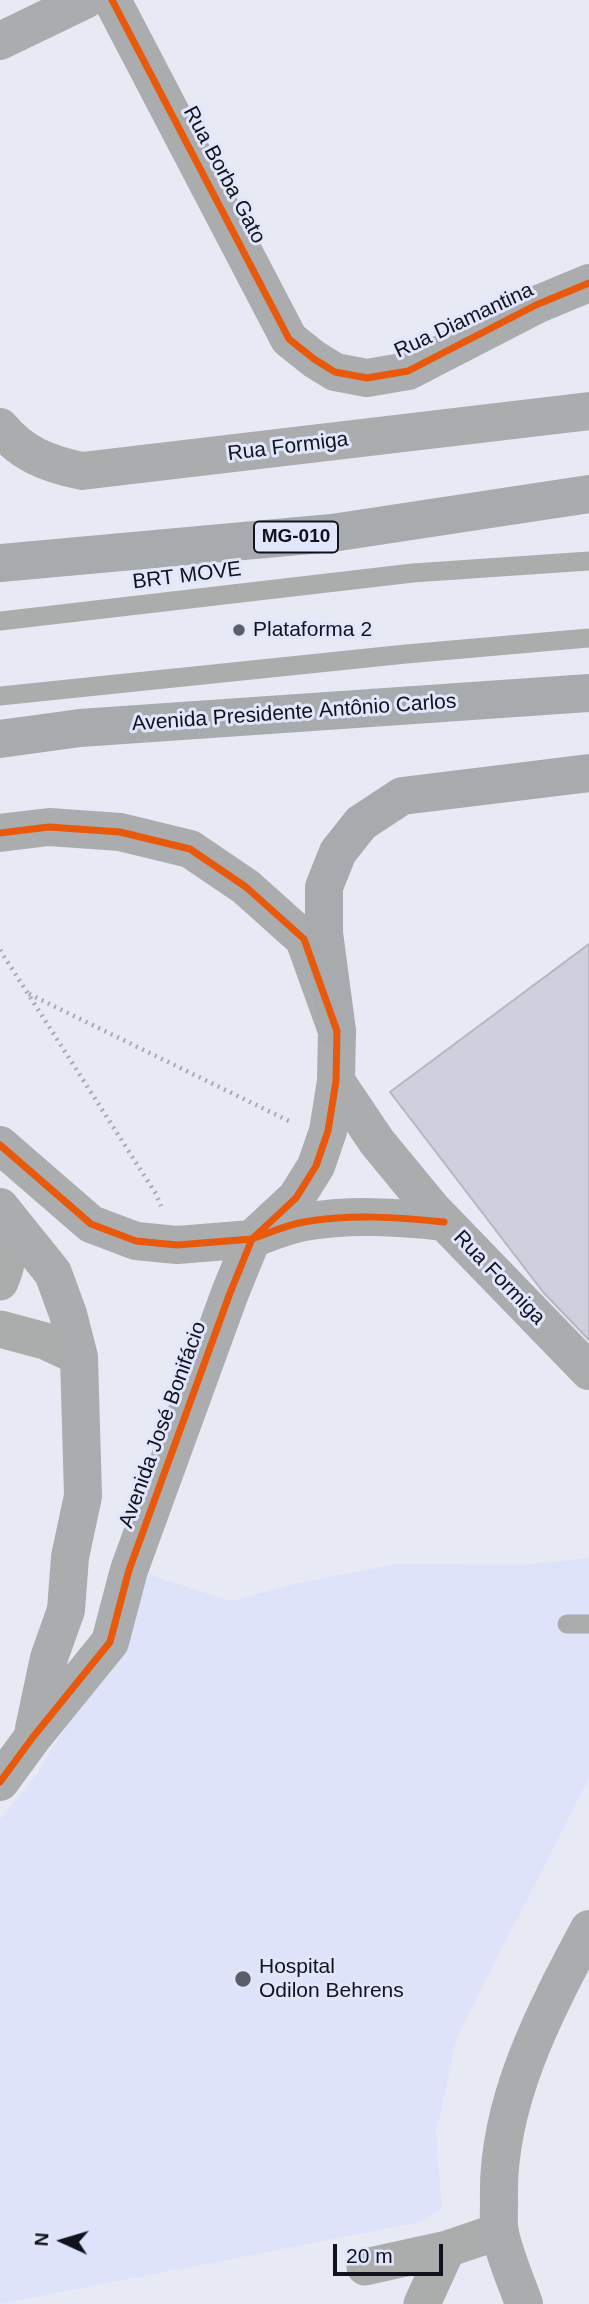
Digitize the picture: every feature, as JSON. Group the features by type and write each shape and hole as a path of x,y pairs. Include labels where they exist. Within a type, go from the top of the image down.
{"highway":[{"name":"MG-010","path":"0,563 332,533 589,494"},
{"name":"Avenida Presidente Antônio Carlos","path":"0,739 80,729 589,692"},
{"path":"337,1031 324,933 324,887 338,852 361,823 401,796 589,773"}],"street":[{"path":"0,41 85,0"},
{"name":"Rua Borba Gato","path":"112,0 289,339 314,359"},
{"name":"Rua Diamantina","path":"314,359 335,372 367,378 408,371 536,305 589,283"},
{"name":"Rua Formiga","path":"0,427 13,443 50,464 82,471 589,411"},
{"path":"0,833 49,827 120,832 190,849 246,887 304,939 337,1031 336,1081 328,1130 316,1167 296,1198 252,1239"},
{"name":"Rua Formiga","path":"336,1081 377,1142 444,1222 589,1371"},
{"path":"0,1119 58,1194"},
{"path":"0,1145 91,1224 136,1241 177,1245 252,1239 301,1223 332,1218 405,1218 444,1222"},
{"path":"0,1207 9,1234 8,1265 0,1282"},
{"name":"Avenida José Bonifácio","path":"0,1207 53,1273 68,1314 79,1357 83,1496 70,1557 66,1610 49,1658 33,1737"},
{"name":"Avenida José Bonifácio","path":"0,1782 110,1642 129,1570 252,1239"},
{"path":"0,1329 46,1341 79,1357"},
{"path":"70,1557 90,1574 108,1575 129,1570"},
{"path":"524,2304 500,2231 498,2179 506,2127 517,2084 534,2040 589,1929"},
{"path":"365,2267 447,2249 500,2231"},
{"path":"422,2304 447,2249"}],"lane":[{"name":"BRT MOVE","path":"0,621 413,573 589,561"},
{"path":"0,696 589,638"},
{"path":"567,1623 589,1624"}],"path":[{"path":"0,950 156,1194 177,1245"},
{"path":"28,993 296,1125 316,1167"}],"shaded area":[{"name":"Hospital Odilon Behrens","path":"589,1558 589,1778 457,2037 436,2133 442,2208 421,2222 0,2304 0,1819 37,1774 102,1666 141,1572 231,1601 298,1583 396,1564 523,1565"}],"building":[{"path":"589,944 589,1340 543,1292 390,1092"}],"cycle path":[{"path":"112,0 289,339 335,372 367,378 408,371 536,305 589,283"},
{"path":"0,833 49,827 120,832 190,849 246,887 304,939 337,1031 336,1081 328,1131 316,1166 296,1198 252,1239 177,1245 136,1241 91,1224 0,1145"},
{"path":"0,1782 110,1642 129,1570 252,1239 297,1223 321,1219 356,1217 444,1222"}],"place":[{"name":"Plataforma 2","path":"239,630"},
{"name":"Hospital Odilon Behrens","path":"243,1979"}]}
